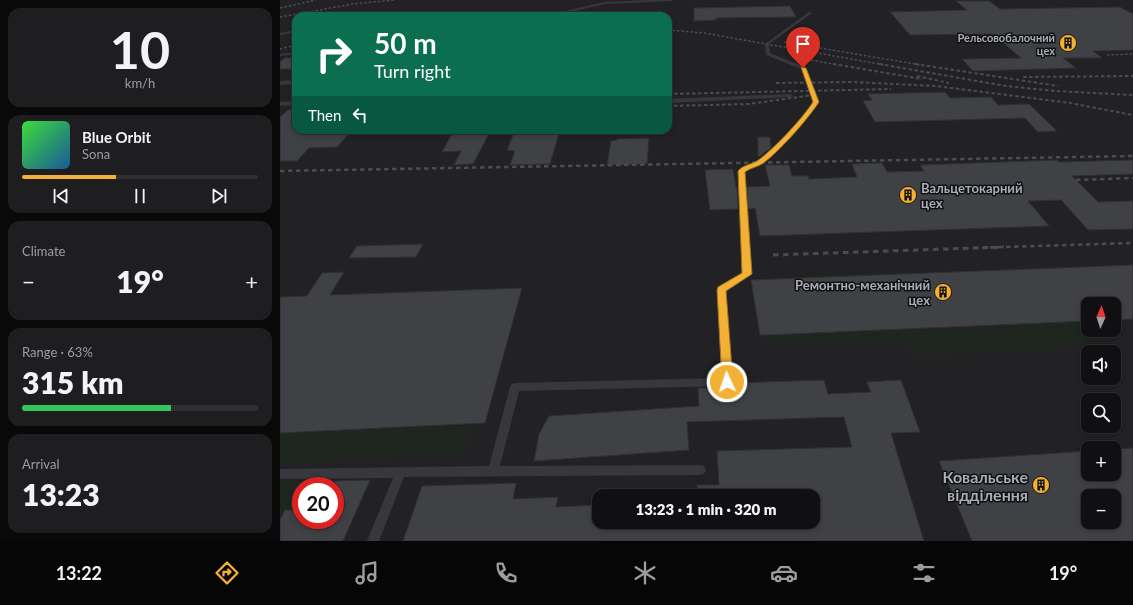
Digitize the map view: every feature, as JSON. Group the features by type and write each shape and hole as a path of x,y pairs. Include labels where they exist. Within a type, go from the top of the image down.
{"lane":[{"path":"565,12 605,3 671,0"},
{"path":"493,472 515,388 727,382 722,290 747,274 741,171 758,163 775,149 811,111 816,102 803,68 768,54 767,44 810,13"},
{"path":"280,34 292,32"},
{"path":"280,55 292,54"},
{"path":"280,83 292,82"},
{"path":"672,101 790,96"},
{"path":"280,104 292,103"},
{"path":"280,474 700,470"},
{"path":"373,541 401,472"}],"shaded area":[{"path":"280,0 1133,0 1133,541 280,541"},
{"path":"1081,321 1081,337 1114,338 1039,350 912,355 904,341 766,343 766,335"},
{"path":"472,425 463,455 280,463 280,433"},
{"path":"280,482 292,482 292,514 280,520"}],"building":[{"name":"Рельсовобалочний цех","path":"956,1 989,1 1000,9 1120,7 1133,14 1133,50 1093,51 1102,58 1063,58 1076,68 973,71 962,59 1021,58 993,34 910,35 890,12 967,10"},
{"path":"790,6 796,17 716,18 717,20 694,21 694,8"},
{"path":"285,58 292,58 292,69 280,69 280,62"},
{"path":"945,92 950,98 991,97 998,105 1029,104 1057,131 1038,132 1025,118 875,122 863,101 872,100 868,94"},
{"path":"288,110 292,110 292,134 348,134 337,147 309,148 297,161 280,161 280,117"},
{"path":"452,134 489,134 473,164 454,165 461,151 442,152"},
{"path":"513,134 559,134 550,164 510,165 515,151 507,150"},
{"path":"758,137 770,137 771,148 760,156 758,156"},
{"path":"649,138 647,164 607,165 611,141 617,139"},
{"name":"Вальцетокарний цех","path":"1057,160 1059,162 1133,160 1133,174 1072,176 1098,202 1133,201 1133,229 1088,230 1061,200 1028,201 1049,226 760,236 755,208 748,209 747,187 770,186 765,165 789,165 792,176 809,176 808,179 857,177 852,164 882,163 887,172 924,171 920,165"},
{"path":"733,169 737,187 738,209 710,210 705,170"},
{"path":"423,244 416,257 349,258 357,246"},
{"name":"Ремонтно-механічний цех","path":"1133,265 1133,319 1121,320 1121,297 1081,297 1081,321 760,335 751,280"},
{"path":"344,272 330,295 522,288 485,423 280,433 280,297 307,296 322,273"},
{"path":"824,380 828,394 871,392 867,382 901,380 920,432 891,433 924,541 403,541 422,486 516,483 513,499 558,497 556,507 592,505 592,529 820,529 820,489 697,489 697,485 719,485 717,451 852,447 844,417 687,422 689,450 534,461 539,434 549,416 699,406 698,388 727,388 733,383"},
{"name":"Ковальське відділення","path":"1133,448 1133,541 972,541 939,461 1081,451 1081,481 1121,481 1121,449"},
{"path":"370,480 343,541 280,541 280,520 285,510 292,510 292,529 344,529 344,481"}],"railway":[{"path":"280,8 316,0"},
{"path":"308,12 353,4 395,0"},
{"path":"280,17 292,15"},
{"path":"672,30 704,33 885,65"},
{"path":"784,42 916,64"},
{"path":"280,49 292,46"},
{"path":"1107,55 1133,54"},
{"path":"811,60 838,65"},
{"path":"833,64 922,79"},
{"path":"879,64 1006,86 1055,91 1133,95"},
{"path":"916,64 1058,86"},
{"path":"916,64 921,65"},
{"path":"917,76 949,83"},
{"path":"1023,77 1133,76"},
{"path":"776,83 852,82 935,86 1070,103 1133,115"},
{"path":"672,94 891,89"},
{"path":"672,106 749,104 813,95"},
{"path":"280,171 1133,156"},
{"path":"1076,180 1133,178"},
{"path":"986,248 1133,243"},
{"path":"986,248 1004,247"},
{"path":"974,248 986,248"},
{"path":"773,255 986,248"}],"place":[{"name":"Рельсовобалочний цех","path":"1068,43"},
{"name":"Вальцетокарний цех","path":"908,195"},
{"name":"Ремонтно-механічний цех","path":"943,292"},
{"name":"Ковальське відділення","path":"1041,485"}],"route":[{"path":"727,382 722,290 747,274 741,171 758,163 775,149 811,111 816,102 803,68"}]}
